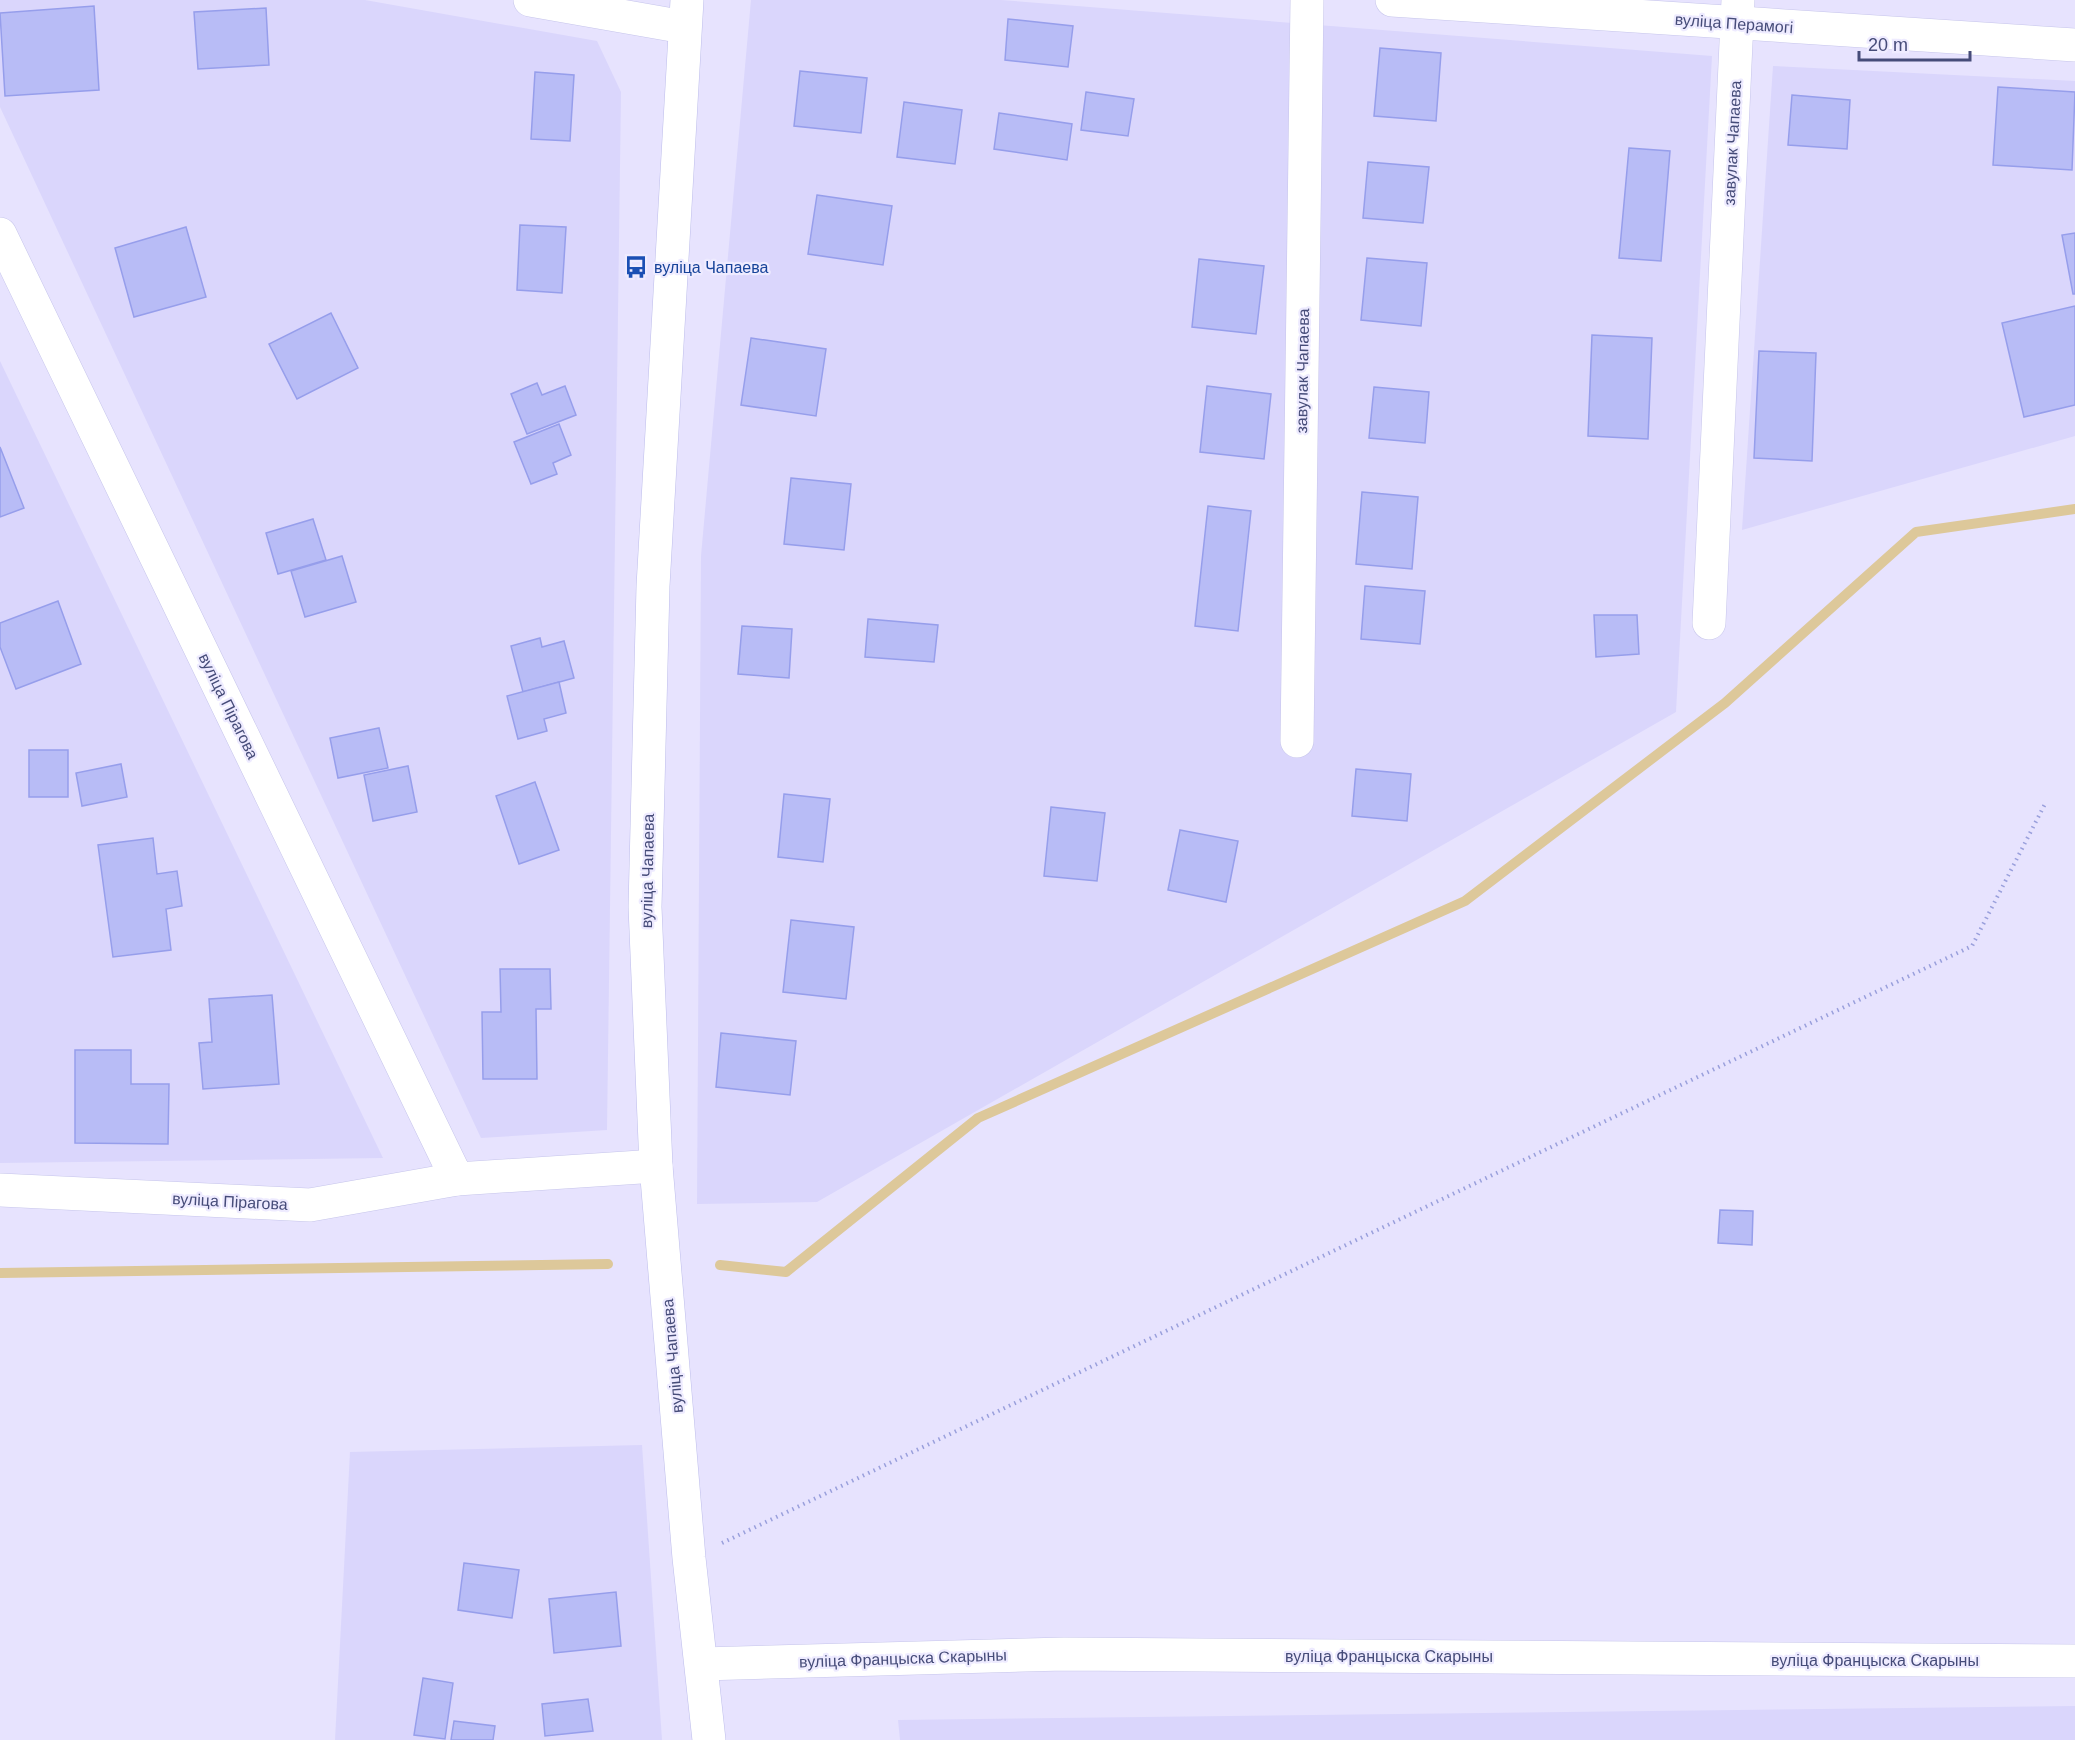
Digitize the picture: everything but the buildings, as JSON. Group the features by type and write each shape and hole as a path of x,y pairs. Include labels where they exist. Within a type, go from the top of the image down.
{"street":[{"path":"530,0 685,13"},
{"name":"завулак Чапаева","path":"1297,741 1307,0"},
{"name":"вуліца Перамогі","path":"1392,0 1738,11 2075,45"},
{"name":"завулак Чапаева","path":"1709,623 1738,11"},
{"name":"вуліца Чапаева","path":"685,13 653,574 645,907 656,1166 689,1558 709,1740"},
{"name":"вуліца Пірагова","path":"0,234 457,1179"},
{"name":"вуліца Пірагова","path":"0,1190 310,1205 457,1179 656,1166"},
{"name":"вуліца Францыска Скарыны","path":"702,1664 1064,1654 2075,1661"}],"path":[{"path":"689,1558 1972,946 2046,802"}],"shaded area":[{"path":"0,0 365,0 597,41 621,92 607,1130 481,1138 0,107"},
{"path":"751,0 1001,0 1712,56 1676,712 817,1202 697,1204 701,556"},
{"path":"1773,66 2075,81 2075,436 1742,530"},
{"path":"0,361 383,1158 0,1163"},
{"path":"642,1445 662,1740 335,1740 350,1452"},
{"path":"2075,1706 2075,1740 900,1740 898,1720"}],"waterway":[{"path":"720,1265 786,1272 978,1118 1465,901 1725,703 1916,532 2075,509"},
{"path":"0,1273 608,1264"}],"place":[{"name":"вуліца Чапаева","path":"636,267"}]}
